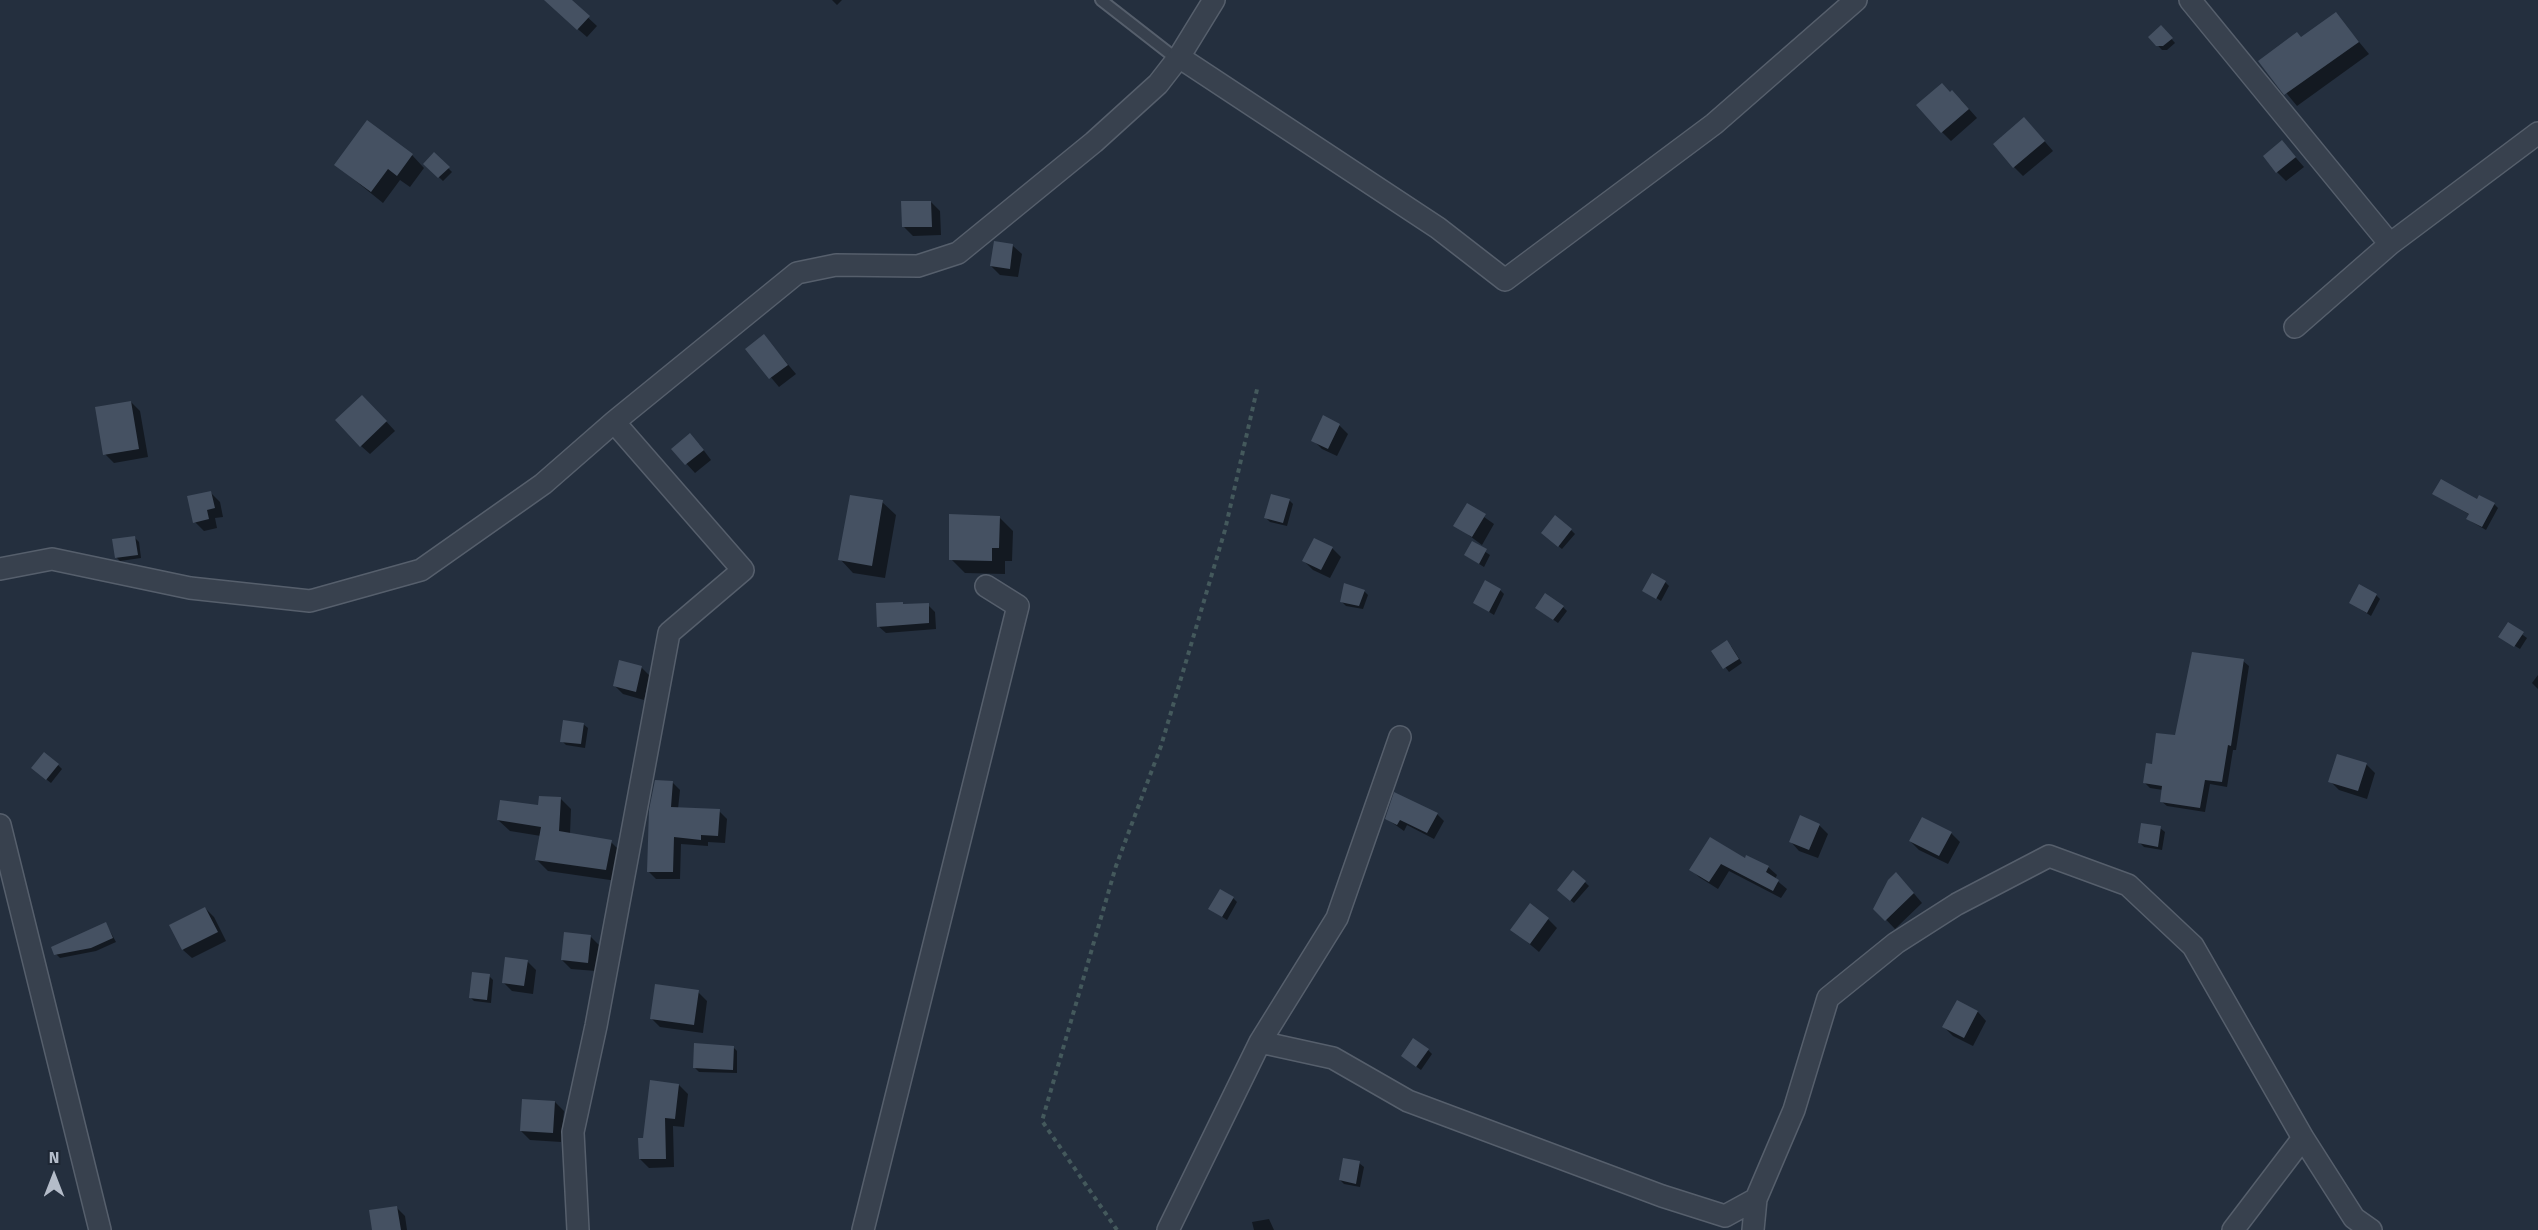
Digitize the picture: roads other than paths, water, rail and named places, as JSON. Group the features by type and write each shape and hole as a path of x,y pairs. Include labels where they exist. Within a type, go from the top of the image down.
{"street":[{"path":"0,569 52,559 190,588 310,601 421,570 543,484 614,422 797,273 836,265 918,266 958,253 1094,142 1158,84 1179,57 1214,0"},
{"path":"1179,57 1438,228 1505,280 1714,124 1856,0"},
{"path":"2190,0 2390,244"},
{"path":"2295,327 2390,244 2538,133"},
{"path":"578,1230 573,1132 598,1015 669,633 743,570 614,422"},
{"path":"863,1230 1018,606 986,586"},
{"path":"1168,1230 1260,1042 1337,918 1400,737"},
{"path":"0,825 100,1230"},
{"path":"1753,1230 1756,1198 1794,1110 1828,998 1896,943 1956,904 2049,856 2128,885 2193,946 2303,1138 2354,1218 2371,1230"},
{"path":"1260,1042 1333,1058 1408,1101 1725,1216 1756,1198"},
{"path":"2232,1230 2303,1138"}],"lane":[{"path":"1101,0 1169,53 1179,57"}]}
